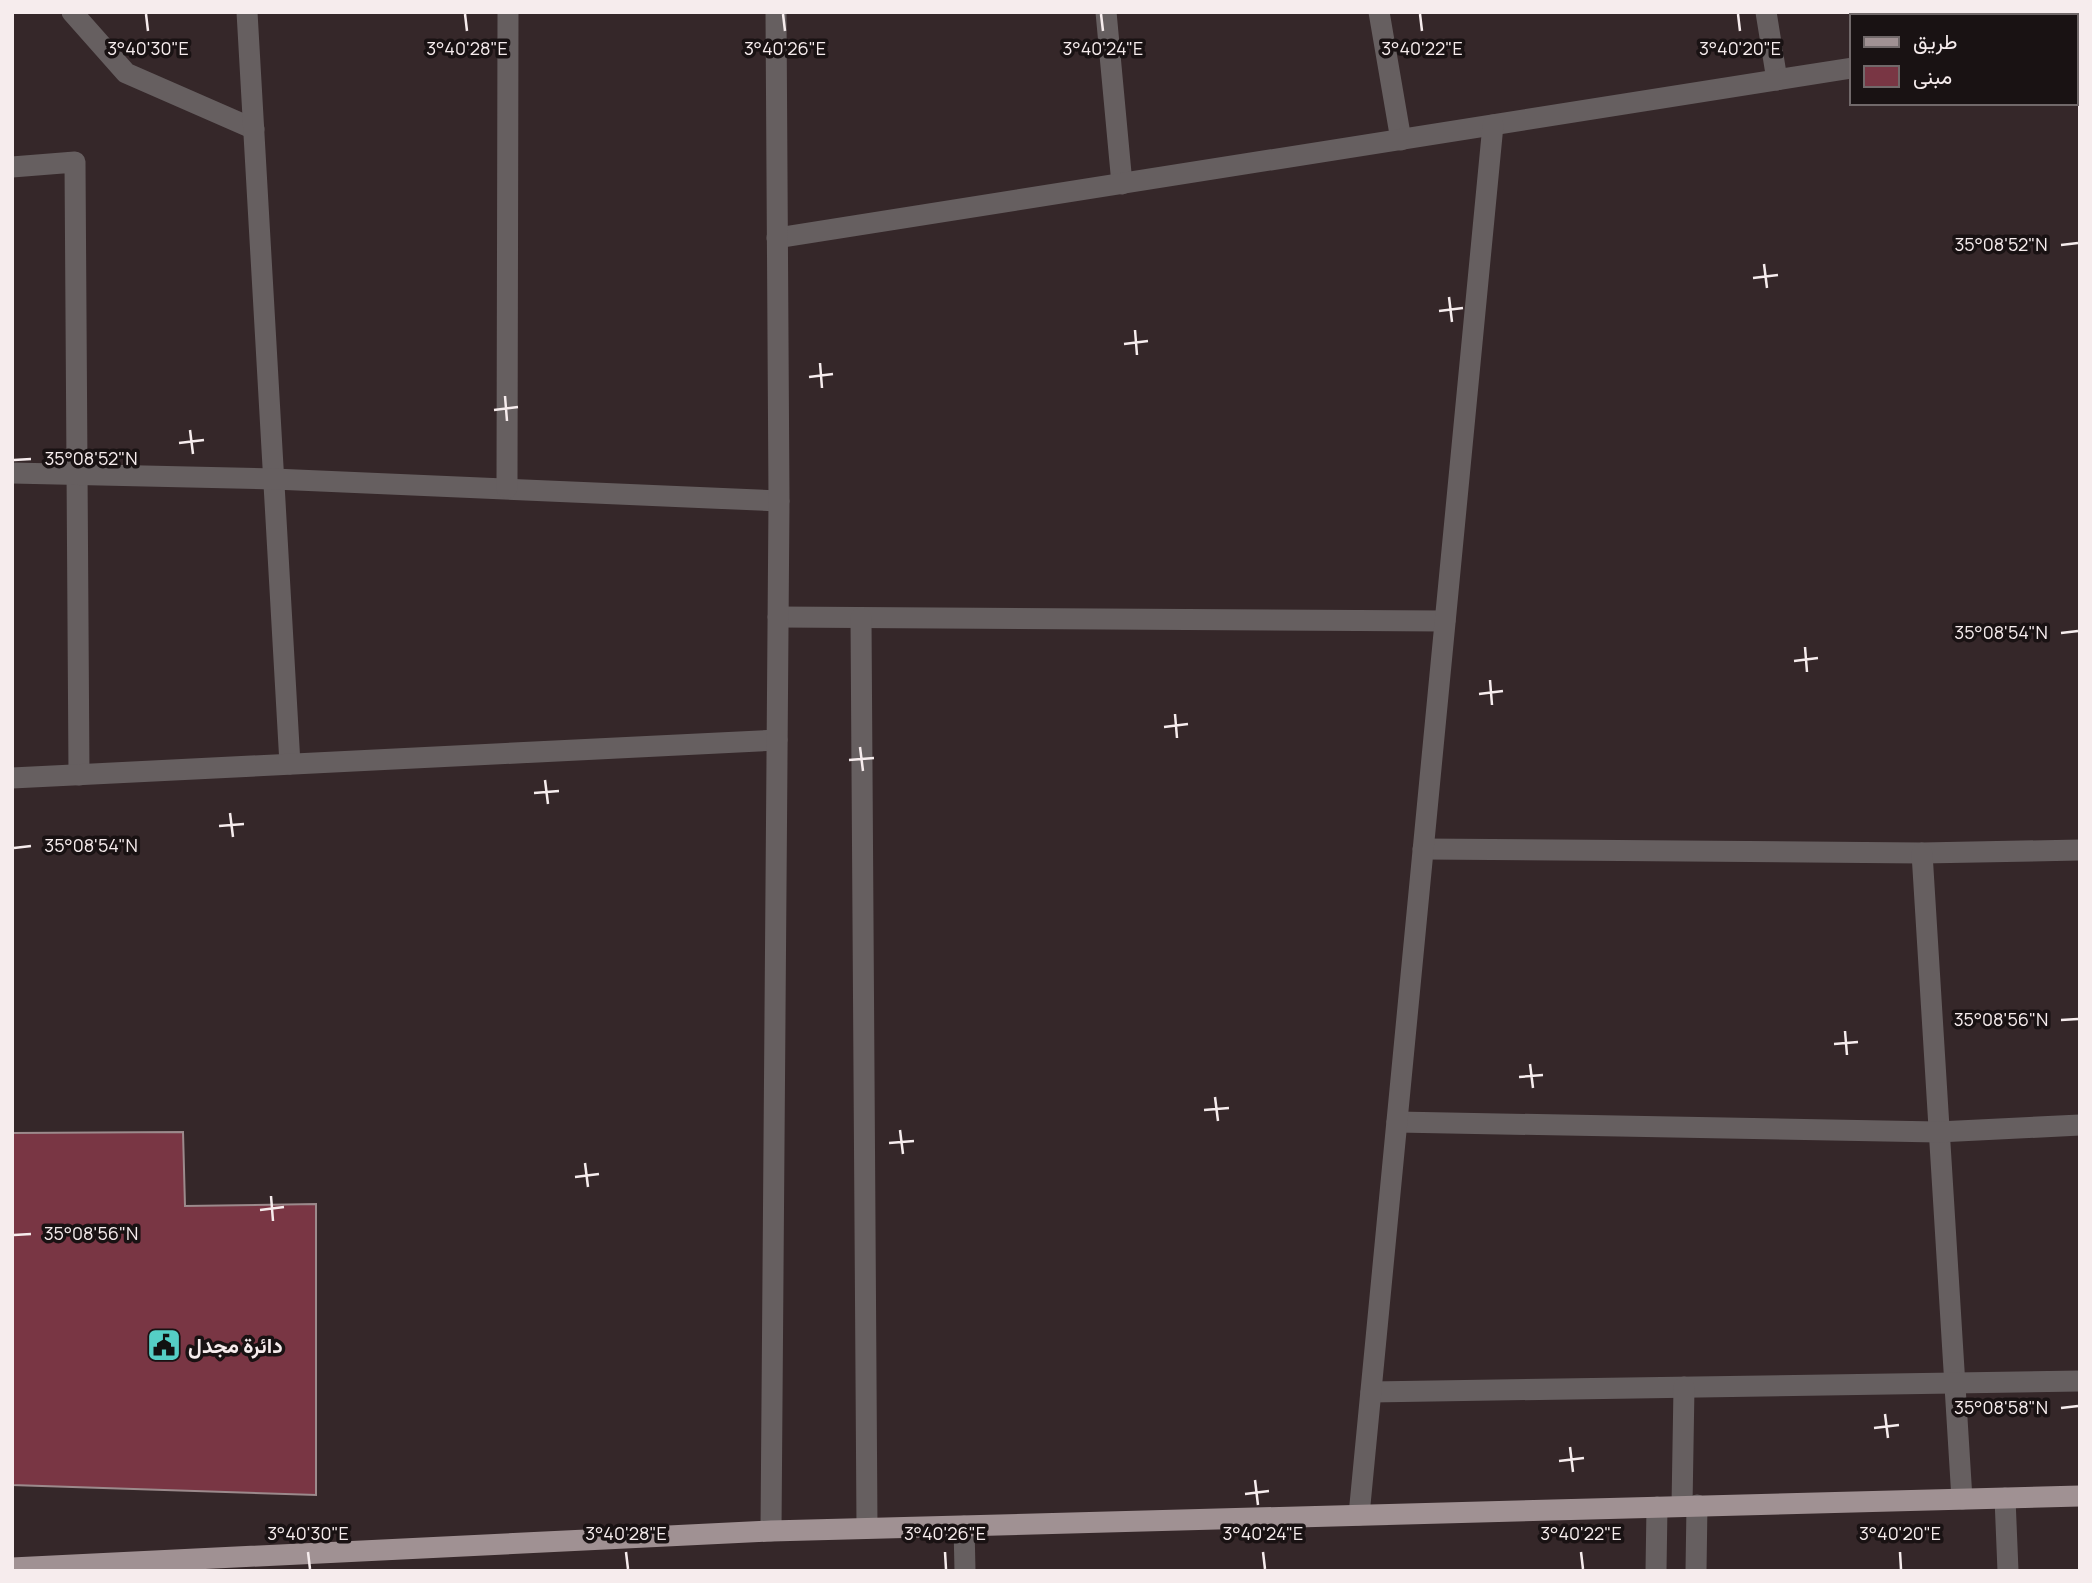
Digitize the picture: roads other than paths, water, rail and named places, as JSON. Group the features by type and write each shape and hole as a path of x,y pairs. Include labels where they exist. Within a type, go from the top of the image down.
{"main road":[{"path":"12,1568 53,1569 771,1531 2080,1496"}],"street":[{"path":"72,12 126,73 254,129"},
{"path":"247,12 290,764"},
{"path":"507,488 508,12"},
{"path":"771,1531 779,501 776,12"},
{"path":"1106,12 1122,184"},
{"path":"1379,12 1401,140"},
{"path":"1766,12 1777,80"},
{"path":"777,238 1850,68"},
{"path":"1359,1515 1493,125"},
{"path":"12,167 75,162 79,775"},
{"path":"12,473 274,479 779,501"},
{"path":"778,617 1445,621"},
{"path":"861,618 867,1528"},
{"path":"12,778 777,740"},
{"path":"1423,849 1922,853 2080,850"},
{"path":"1922,853 1962,1499"},
{"path":"1397,1122 1938,1132 2080,1125"},
{"path":"1371,1392 2080,1381"},
{"path":"1684,1387 1689,1506 1696,1571"},
{"path":"2005,1498 2008,1571"},
{"path":"1656,1571 1657,1507"},
{"path":"964,1526 965,1571"}],"place":[{"name":"دائرة مجدل","path":"164,1345"}]}
